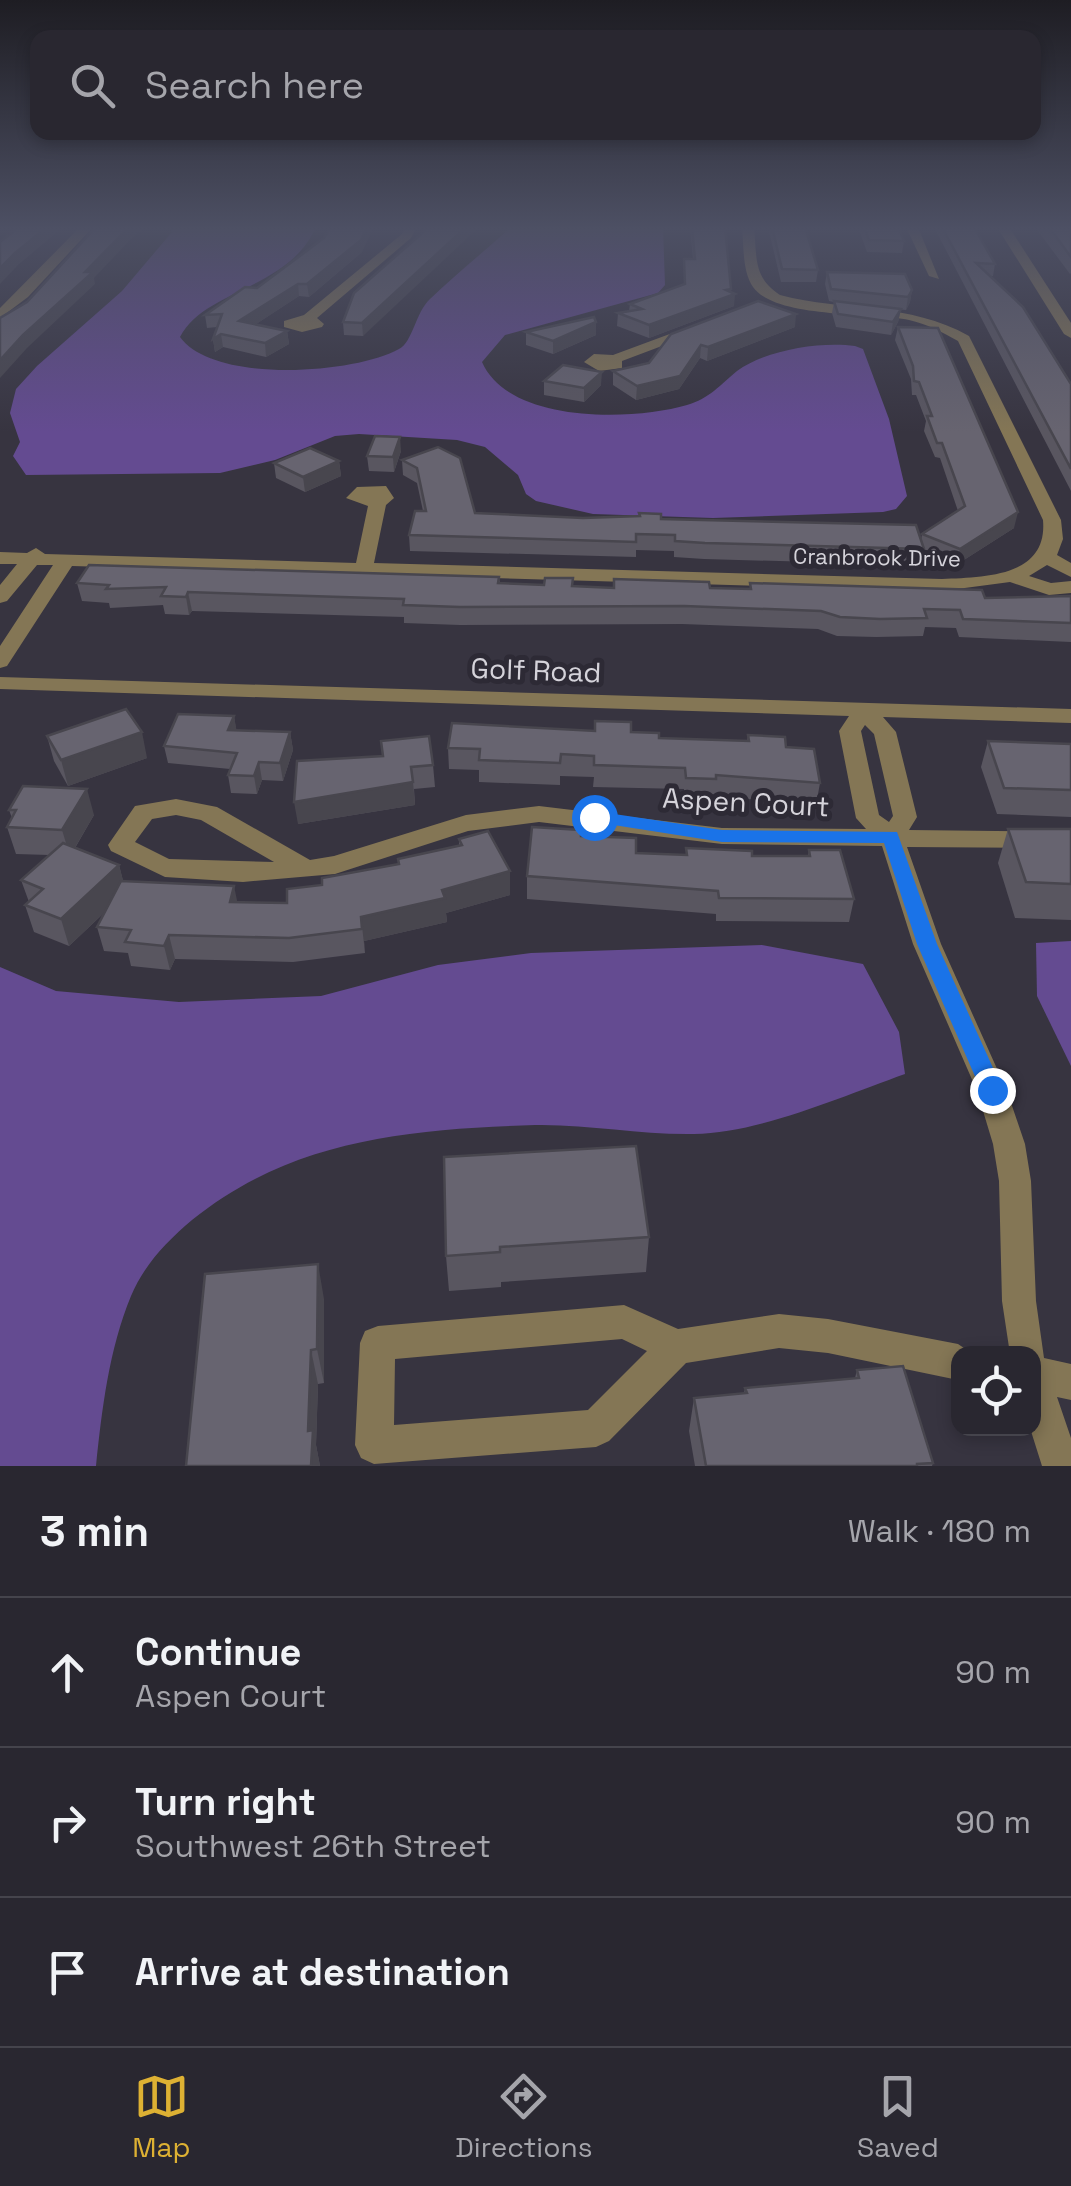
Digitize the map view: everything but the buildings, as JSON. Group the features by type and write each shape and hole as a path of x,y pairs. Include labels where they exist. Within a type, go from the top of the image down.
{"street":[{"path":"0,314 24,295"},
{"path":"309,318 336,295"},
{"path":"764,295 768,301 904,313 946,327 970,347 1052,520 1056,537 1046,556 1071,570"},
{"path":"1046,295 1071,334"},
{"path":"614,359 704,325"},
{"path":"364,568 378,502"},
{"path":"0,545 42,547 28,559 0,597"},
{"name":"Cranbrook Drive","path":"66,560 141,562 151,549 204,550 200,564 942,584 1012,576 1046,556"},
{"path":"0,558 66,560"},
{"path":"0,662 66,560"},
{"path":"1012,576 1049,589 1071,587"},
{"name":"Golf Road","path":"0,683 1071,716"},
{"path":"891,837 905,817 885,732 864,710 850,731 868,818 891,837 904,884 992,1090 1008,1144 1015,1180 1019,1301 1027,1346"},
{"name":"Aspen Court","path":"306,868 208,813 176,808 144,812 120,845 165,868 243,873 306,868 336,865 466,823 538,814 722,836 1071,840"},
{"path":"677,1348 624,1322 378,1343 374,1445 596,1428 677,1348 779,1331 828,1336 951,1361"},
{"path":"1041,1376 1071,1382"},
{"path":"1041,1404 1061,1466"}],"shaded area":[{"path":"117,295 232,295 208,308 180,337 197,352 222,362 285,370 351,364 399,349 434,295 649,295 505,335 482,362 496,382 518,397 544,407 574,413 636,414 695,402 737,371 778,353 810,346 855,346 863,349 889,419 907,496 896,509 883,512 713,518 593,514 536,501 526,494 518,475 485,447 457,440 359,434 335,436 275,460 220,473 26,475 13,456 20,442 10,413 16,389"},
{"path":"1071,941 1071,1066 1037,996 1036,943"},
{"path":"762,945 863,964 899,1032 905,1074 801,1112 719,1132 674,1134 535,1125 443,1130 354,1144 270,1172 230,1193 192,1220 142,1274 123,1316 112,1358 96,1466 0,1466 0,967 56,991 179,1002 321,996 438,965 531,953"}],"route":[{"path":"594,817 722,836 891,837 927,944 992,1090"}]}
